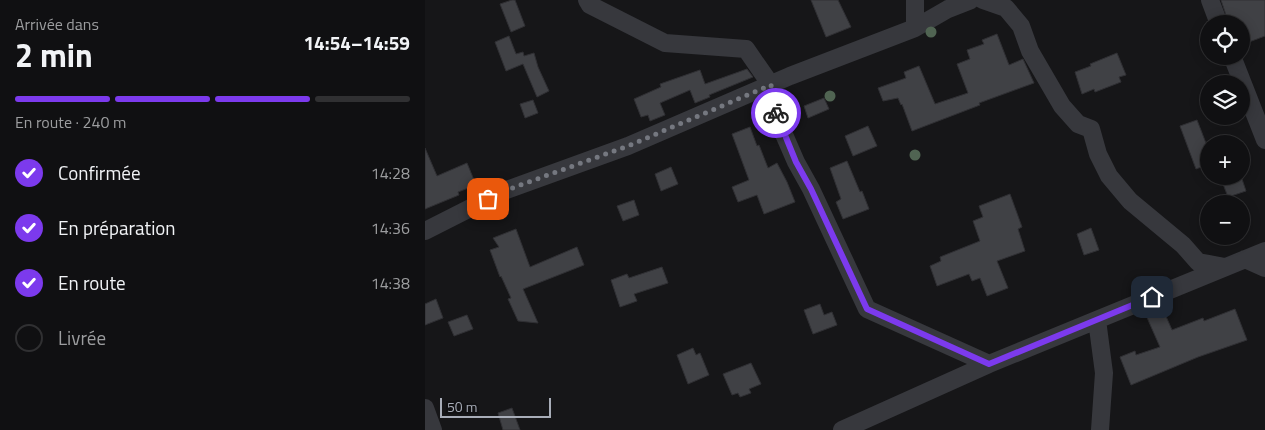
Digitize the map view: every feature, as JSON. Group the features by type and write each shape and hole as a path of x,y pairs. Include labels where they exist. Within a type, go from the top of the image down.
{"street":[{"path":"587,0 591,6 665,43 746,49 771,85 776,116 796,162 811,189 867,309 989,364"},
{"path":"915,0 915,28"},
{"path":"425,230 504,191 628,146 771,85 915,28 948,9 971,0"},
{"path":"983,0 1006,8 1021,26 1030,52 1062,106 1078,124 1091,129 1098,154 1109,176 1130,201 1183,245 1198,262 1225,268"},
{"path":"1209,0 1215,15"},
{"path":"1236,65 1265,140"},
{"path":"842,430 989,364 1265,251"},
{"path":"1245,259 1265,268"},
{"path":"1097,320 1104,373 1099,430"},
{"path":"425,408 433,430"}],"building":[{"path":"515,0 525,26 511,32 500,4"},
{"path":"811,0 838,0 851,27 826,37"},
{"path":"1221,0 1265,0 1265,36 1250,42 1250,15 1226,15"},
{"path":"997,34 1009,65 1023,59 1034,83 979,103 980,105 912,131 898,98 883,101 878,88 906,78 904,72 919,66 935,104 968,93 957,64 970,59 967,50 984,44 982,40"},
{"path":"509,36 516,54 523,52 524,56 534,53 549,91 537,97 523,64 506,71 495,42"},
{"path":"1117,53 1126,75 1119,77 1121,82 1095,92 1094,89 1082,94 1075,72"},
{"path":"747,69 753,77 709,95 710,97 695,103 690,90 660,103 665,115 650,121 648,115 641,117 634,99 661,87 660,84 700,70 705,84"},
{"path":"824,98 829,109 808,118 804,106"},
{"path":"533,100 538,113 525,118 520,104"},
{"path":"1197,120 1203,135 1200,135 1200,167 1196,169 1180,126"},
{"path":"868,126 877,146 853,156 845,136"},
{"path":"750,127 768,168 777,163 795,202 764,214 757,195 738,202 732,187 749,180 732,134"},
{"path":"425,148 437,176 467,163 476,185 458,192 459,195 425,209"},
{"path":"847,161 869,209 843,219 836,202 841,199 830,168"},
{"path":"671,167 678,184 661,191 655,174"},
{"path":"1223,185 1244,185 1246,191 1227,195"},
{"path":"1010,194 1022,227 1018,229 1025,251 997,261 1008,288 987,296 980,278 972,281 969,274 937,286 930,266 941,261 940,257 980,241 973,221 983,217 979,206"},
{"path":"634,200 639,215 623,221 617,206"},
{"path":"1091,228 1099,250 1084,255 1077,234"},
{"path":"516,229 530,267 577,247 584,265 523,289 538,323 518,321 508,299 511,298 500,277 490,250 499,247 493,238"},
{"path":"662,267 668,283 634,294 637,301 620,307 611,280 627,274 629,278"},
{"path":"436,299 443,318 425,325 425,304"},
{"path":"820,304 824,315 832,312 837,325 813,334 804,310"},
{"path":"1157,309 1160,317 1165,314 1172,330 1203,318 1204,321 1235,309 1247,340 1198,357 1131,385 1120,357 1135,351 1136,355 1160,347 1145,313"},
{"path":"467,315 473,329 454,336 448,322"},
{"path":"693,348 696,355 700,353 709,375 688,384 677,355"},
{"path":"751,363 761,384 749,389 751,393 740,397 738,393 732,395 723,374"},
{"path":"512,408 520,430 503,430 498,413"}],"way so far":[{"path":"488,199 504,191 628,146 771,85 776,113"}],"route":[{"path":"776,113 796,162 811,189 867,309 989,364 1152,297"}]}
